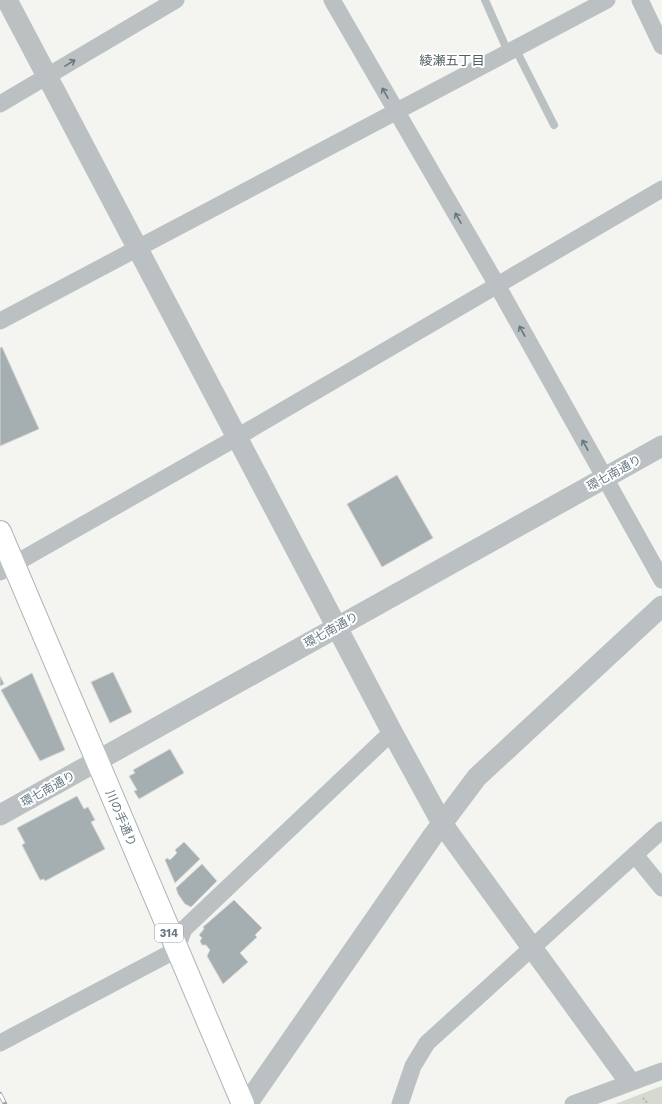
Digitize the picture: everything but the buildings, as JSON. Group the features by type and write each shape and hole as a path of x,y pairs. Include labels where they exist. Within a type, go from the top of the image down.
{"main road":[{"name":"川の手通り","path":"0,532 7,568 98,761 176,950 243,1104"}],"street":[{"path":"7,0 392,732 443,825 531,948 629,1080"},
{"path":"0,104 176,0"},
{"path":"332,0 497,285 662,580"},
{"path":"0,320 607,0"},
{"path":"640,0 662,46"},
{"path":"7,568 237,438 662,189"},
{"name":"環七南通り","path":"0,815 662,446"},
{"path":"247,1104 477,776 662,606"},
{"path":"0,1043 176,950 184,928 392,732"},
{"path":"400,1104 413,1066 427,1043 662,830"},
{"path":"635,855 662,888"},
{"path":"573,1104 629,1080 662,1071"}],"lane":[{"path":"485,0 554,125"}],"shaded area":[{"path":"662,1086 662,1104 615,1104"}],"railway":[{"path":"0,1094 5,1104"}],"district":[{"name":"綾瀬五丁目","path":"452,60"}]}
